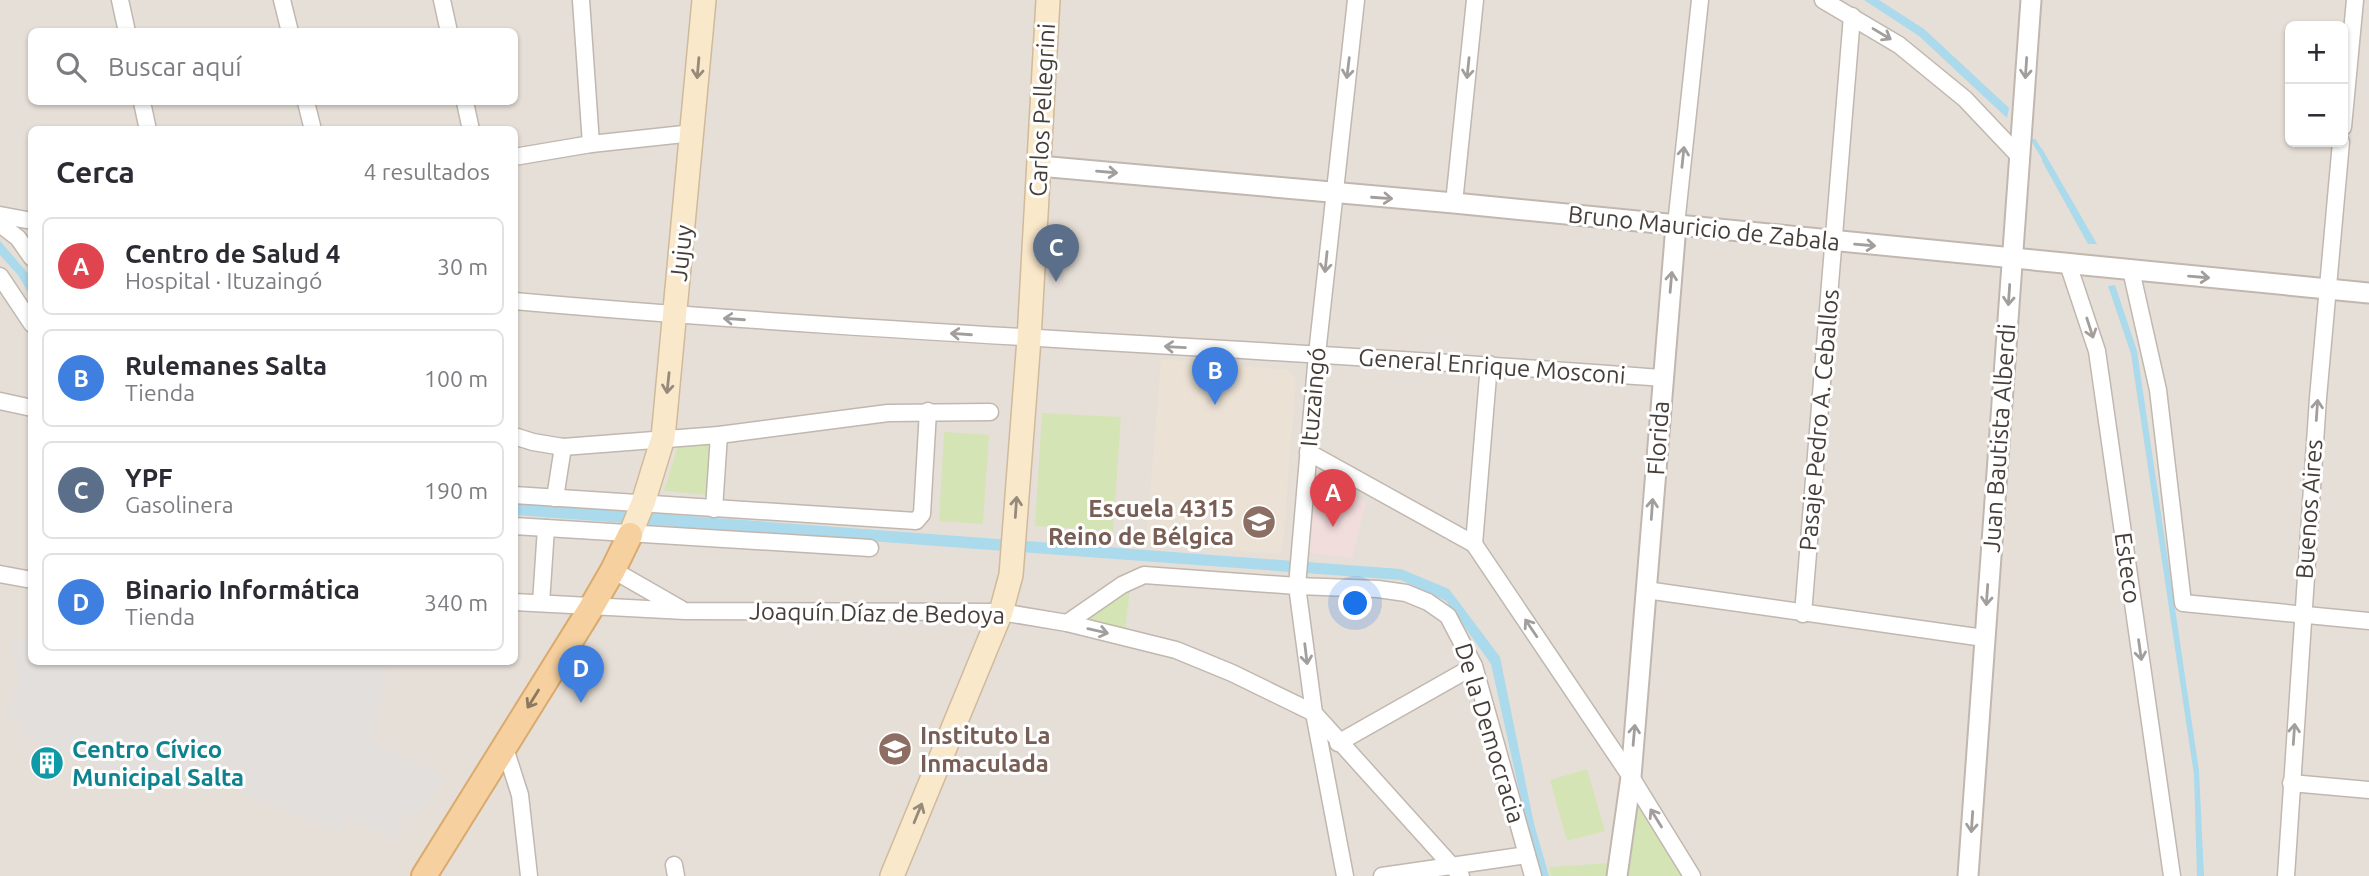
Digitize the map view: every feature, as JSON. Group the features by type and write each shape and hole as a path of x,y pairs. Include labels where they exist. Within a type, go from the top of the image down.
{"main road":[{"name":"Jujuy","path":"630,535 663,438 704,0"},
{"name":"Carlos Pellegrini","path":"892,876 1001,612 1011,575 1029,339 1048,0"},
{"path":"424,876 591,608 630,535"}],"street":[{"path":"120,0 126,28"},
{"path":"282,0 289,28"},
{"path":"442,0 448,28"},
{"path":"581,0 591,144"},
{"name":"Ituzaingó","path":"1345,876 1314,713 1297,586 1317,354 1356,0"},
{"path":"1454,203 1475,0"},
{"name":"Florida","path":"1617,876 1631,777 1662,378 1700,0"},
{"path":"1823,0 1899,44 1965,99 2019,156"},
{"name":"Juan Bautista Alberdi","path":"1968,876 2031,0"},
{"path":"2347,84 2355,0"},
{"name":"Pasaje Pedro A. Ceballos","path":"1803,614 1852,16"},
{"path":"143,105 147,126"},
{"path":"307,105 312,126"},
{"path":"466,105 470,126"},
{"path":"518,156 591,144 693,133"},
{"name":"Buenos Aires","path":"2286,876 2301,615 2341,147"},
{"name":"Bruno Mauricio de Zabala","path":"1039,166 1454,203 2369,293"},
{"path":"0,215 28,220"},
{"path":"0,224 18,238 28,252"},
{"name":"Esteco","path":"2068,264 2097,351 2172,876"},
{"name":"Esteco","path":"2131,270 2158,390 2183,603 2301,615"},
{"path":"0,276 28,318"},
{"name":"General Enrique Mosconi","path":"518,302 675,316 1029,339 1489,364 1662,378"},
{"path":"1474,544 1489,364"},
{"path":"0,401 28,407"},
{"path":"518,495 916,520 922,514 928,411"},
{"path":"518,437 563,447 719,435 888,413 990,412"},
{"path":"714,509 719,435"},
{"path":"555,498 563,447"},
{"path":"1308,452 1474,544 1631,777 1692,876"},
{"path":"518,526 870,548"},
{"path":"541,603 546,528"},
{"path":"613,570 685,611"},
{"path":"0,574 28,579"},
{"name":"De la Democracia","path":"1067,623 1122,585 1144,575 1378,589 1406,593 1428,602 1448,616 1474,666 1533,876"},
{"path":"1646,590 1984,638"},
{"name":"Joaquín Díaz de Bedoya","path":"518,602 685,611 1001,612 1067,623 1176,650 1232,673 1314,713"},
{"path":"2301,615 2369,621"},
{"path":"1338,743 1474,666"},
{"path":"1314,713 1338,743 1456,871"},
{"path":"504,745 520,795 529,876"},
{"path":"2291,783 2369,790"},
{"path":"1382,876 1456,871 1528,855"}],"shaded area":[{"path":"0,0 2369,0 2369,876 0,876"},
{"path":"1161,359 1288,370 1296,379 1282,554 1146,543"},
{"path":"1319,475 1366,502 1352,558 1305,552 1312,480"},
{"path":"28,639 28,665 387,665 371,742 445,777 421,813 401,813 400,840 349,817 341,832 215,782 208,794 154,773 146,787 21,735 26,725 6,714 20,679 10,640"}],"green space":[{"path":"1042,413 1121,417 1113,531 1035,526"},
{"path":"944,432 989,435 983,524 939,521"},
{"path":"710,441 706,495 664,491 679,442"},
{"path":"1130,590 1125,630 1078,621 1084,617"},
{"path":"1587,769 1605,831 1567,841 1550,780"},
{"path":"1637,805 1683,876 1627,876"},
{"path":"1610,863 1608,876 1551,876 1549,867"}],"water":[{"path":"1864,0 1879,0 1924,29 2009,108 2007,118 1919,36"},
{"path":"2041,147 2097,244 2088,244 2042,161"},
{"path":"0,241 28,274 28,292 18,275 0,255"},
{"path":"2115,285 2137,351 2199,771 2204,876 2197,876 2194,775 2131,354 2108,286"},
{"path":"518,503 1401,569 1449,589 1500,657 1534,824 1549,876 1540,876 1491,664 1446,601 1401,580 518,515"}],"waterway":[{"path":"2034,141 2043,156"}],"place":[{"name":"YPF","path":"1056,282"},
{"name":"Rulemanes Salta","path":"1215,405"},
{"name":"Escuela 4315 Reino de Bélgica","path":"1259,522"},
{"name":"Centro de Salud 4","path":"1333,527"},
{"name":"Binario Informática","path":"581,703"},
{"name":"Instituto La Inmaculada","path":"895,749"},
{"name":"Centro Cívico Municipal Salta","path":"47,763"}]}
